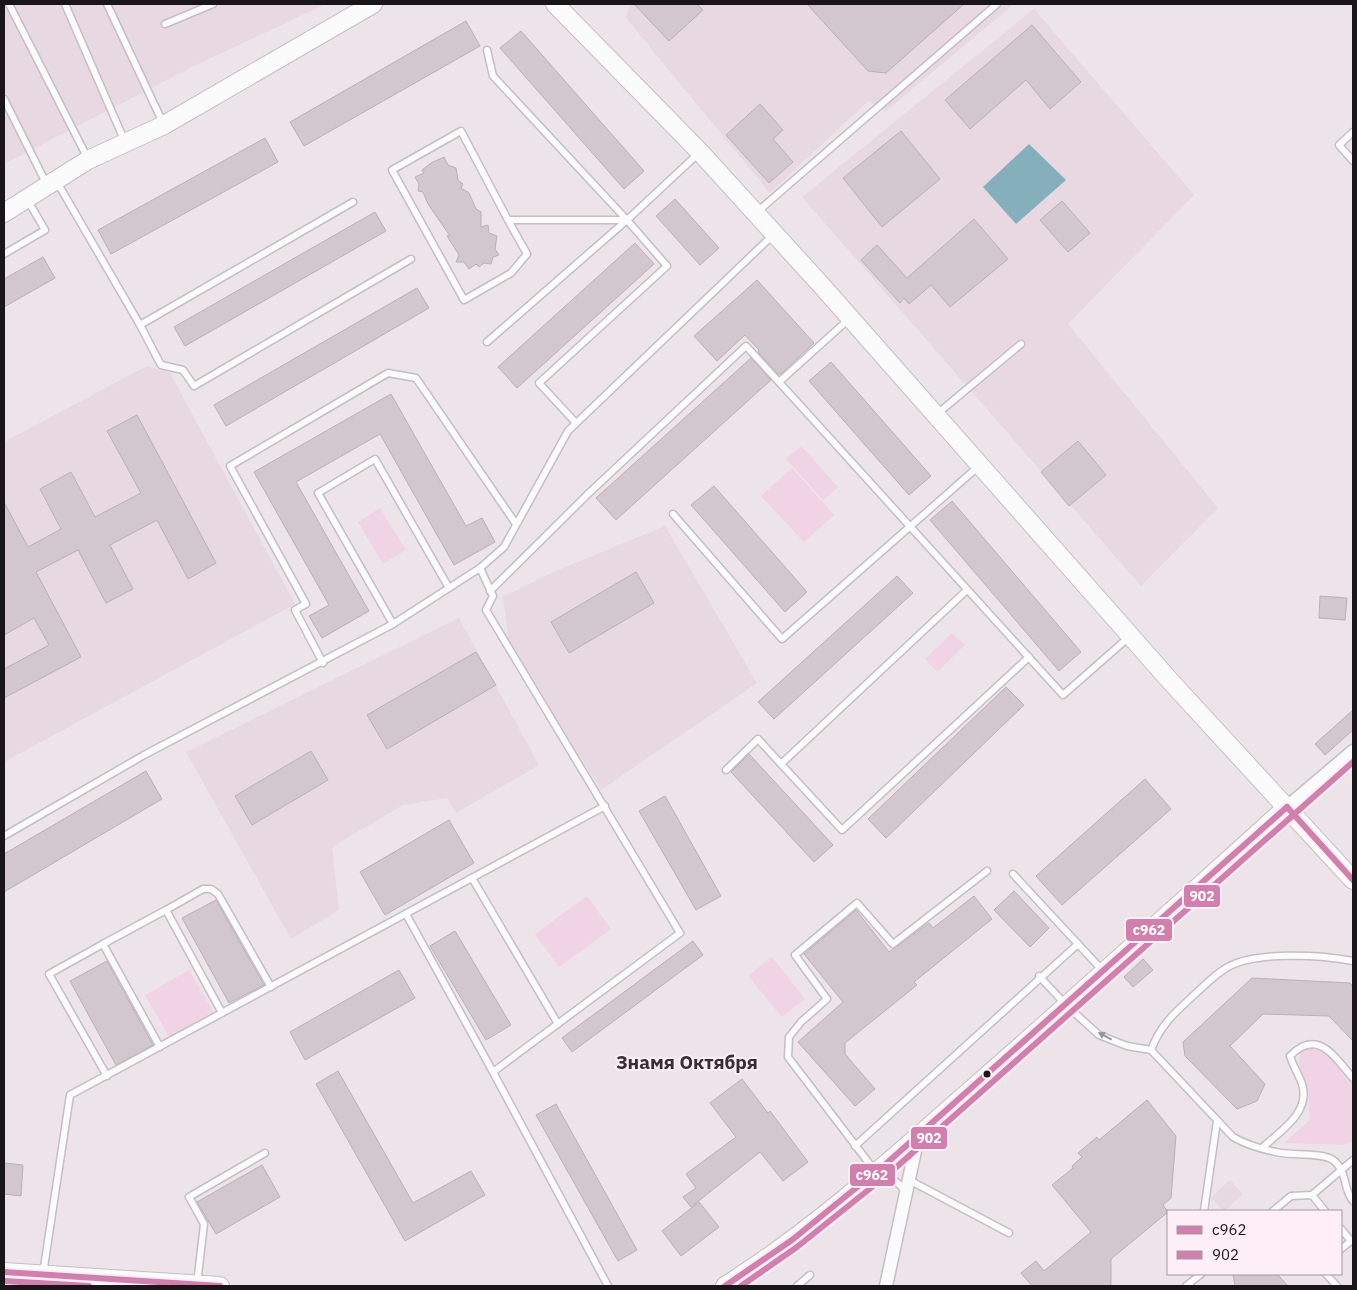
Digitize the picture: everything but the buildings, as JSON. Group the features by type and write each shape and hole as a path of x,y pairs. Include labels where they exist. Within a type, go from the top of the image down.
{"street":[{"path":"555,4 700,152 775,233 1130,636 1353,880"},
{"path":"4,211 88,160 126,144 164,124 370,5"},
{"path":"725,1286 763,1262 918,1137 1067,1006 1287,807 1353,751"},
{"path":"886,1286 918,1137"},
{"path":"4,1272 23,1280 43,1274 132,1284 220,1286"}],"lane":[{"path":"9,4 88,160"},
{"path":"64,4 126,144"},
{"path":"107,4 164,124"},
{"path":"165,24 213,4"},
{"path":"756,213 997,4"},
{"path":"487,50 493,76 627,220 667,266 539,383 576,423"},
{"path":"4,99 51,182 140,325 161,365 184,370 194,386 411,259"},
{"path":"461,131 508,220 527,254 511,273 464,300 392,170 461,131"},
{"path":"1353,132 1339,145 1353,161"},
{"path":"487,342 627,220 700,152"},
{"path":"4,254 45,230 26,198"},
{"path":"140,325 353,202"},
{"path":"508,220 627,220"},
{"path":"4,836 144,755 323,663 393,624 480,568 504,547 568,431 775,233"},
{"path":"779,382 850,318"},
{"path":"936,415 1020,344"},
{"path":"490,590 588,493 746,346 1063,695 1130,636"},
{"path":"323,663 295,610 306,604 230,466 388,373 416,378 516,524"},
{"path":"393,624 318,493 375,460 449,588"},
{"path":"673,514 782,639 980,465"},
{"path":"480,568 493,596 486,610 680,933 493,1072"},
{"path":"781,764 967,590"},
{"path":"726,770 758,739 842,830 1029,657"},
{"path":"43,1274 70,1095 605,806"},
{"path":"906,1193 899,1182 873,1175 855,1146 788,1057 789,1037 800,1022 827,999 795,955 857,903 893,944 987,871"},
{"path":"1013,874 1105,972"},
{"path":"472,878 558,1024"},
{"path":"107,1076 49,974 203,889 211,888 218,894 271,987"},
{"path":"166,910 222,1013"},
{"path":"406,914 608,1286"},
{"path":"103,944 160,1047"},
{"path":"855,1146 1039,976 1078,944"},
{"path":"1151,1050 1157,1033 1168,1018 1229,966 1272,956 1312,956 1353,961"},
{"path":"1039,976 1067,1006 1100,1035 1127,1046 1151,1050 1233,1137 1249,1146 1277,1153 1332,1159 1342,1170 1345,1184 1353,1200"},
{"path":"1262,1148 1301,1111 1305,1099 1302,1083 1294,1070 1290,1056 1297,1049 1314,1043 1324,1046 1353,1078"},
{"path":"1204,1210 1217,1121"},
{"path":"196,1285 204,1224 189,1197 265,1153"},
{"path":"1275,1210 1291,1196 1312,1195 1353,1160"},
{"path":"909,1180 1009,1234"},
{"path":"1312,1195 1325,1210"},
{"path":"1342,1230 1351,1241 1342,1249"},
{"path":"797,1286 810,1275"},
{"path":"1327,1275 1337,1286"},
{"path":"1186,1286 1194,1277 1199,1286"}],"shaded area":[{"path":"4,4 326,4 194,66 4,164"},
{"path":"630,4 1014,4 886,111 868,101 770,193 626,18"},
{"path":"1034,9 1194,195 1068,324 1218,508 1141,586 802,197"},
{"path":"147,366 170,373 295,604 4,762 4,442"},
{"path":"801,446 838,487 823,500 786,459"},
{"path":"792,468 834,515 804,542 761,496"},
{"path":"380,508 406,550 383,564 358,522"},
{"path":"665,526 757,683 601,790 509,643 503,597 551,573"},
{"path":"459,618 539,765 456,813 447,798 403,805 332,847 339,910 291,939 186,752"},
{"path":"952,633 965,645 937,672 925,659"},
{"path":"587,896 611,929 559,967 535,934"},
{"path":"772,957 805,999 782,1017 748,976"},
{"path":"189,970 214,1013 170,1038 145,995"},
{"path":"1303,1046 1321,1048 1353,1084 1353,1141 1343,1145 1284,1143 1310,1120 1308,1096 1299,1059"},
{"path":"1230,1180 1243,1194 1225,1210 1211,1198"}],"water":[{"path":"1029,144 1066,180 1016,224 983,187"}],"transit line":[{"name":"902","path":"741,1286 797,1247 892,1171 1353,762"},
{"name":"с962","path":"1287,807 1353,880"},
{"name":"с962","path":"725,1286 792,1240 888,1162 1287,807"},
{"name":"с962","path":"4,1272 220,1286"},
{"name":"902","path":"4,1281 89,1286"}],"district":[{"name":"Знамя Октября","path":"687,1062"}]}
